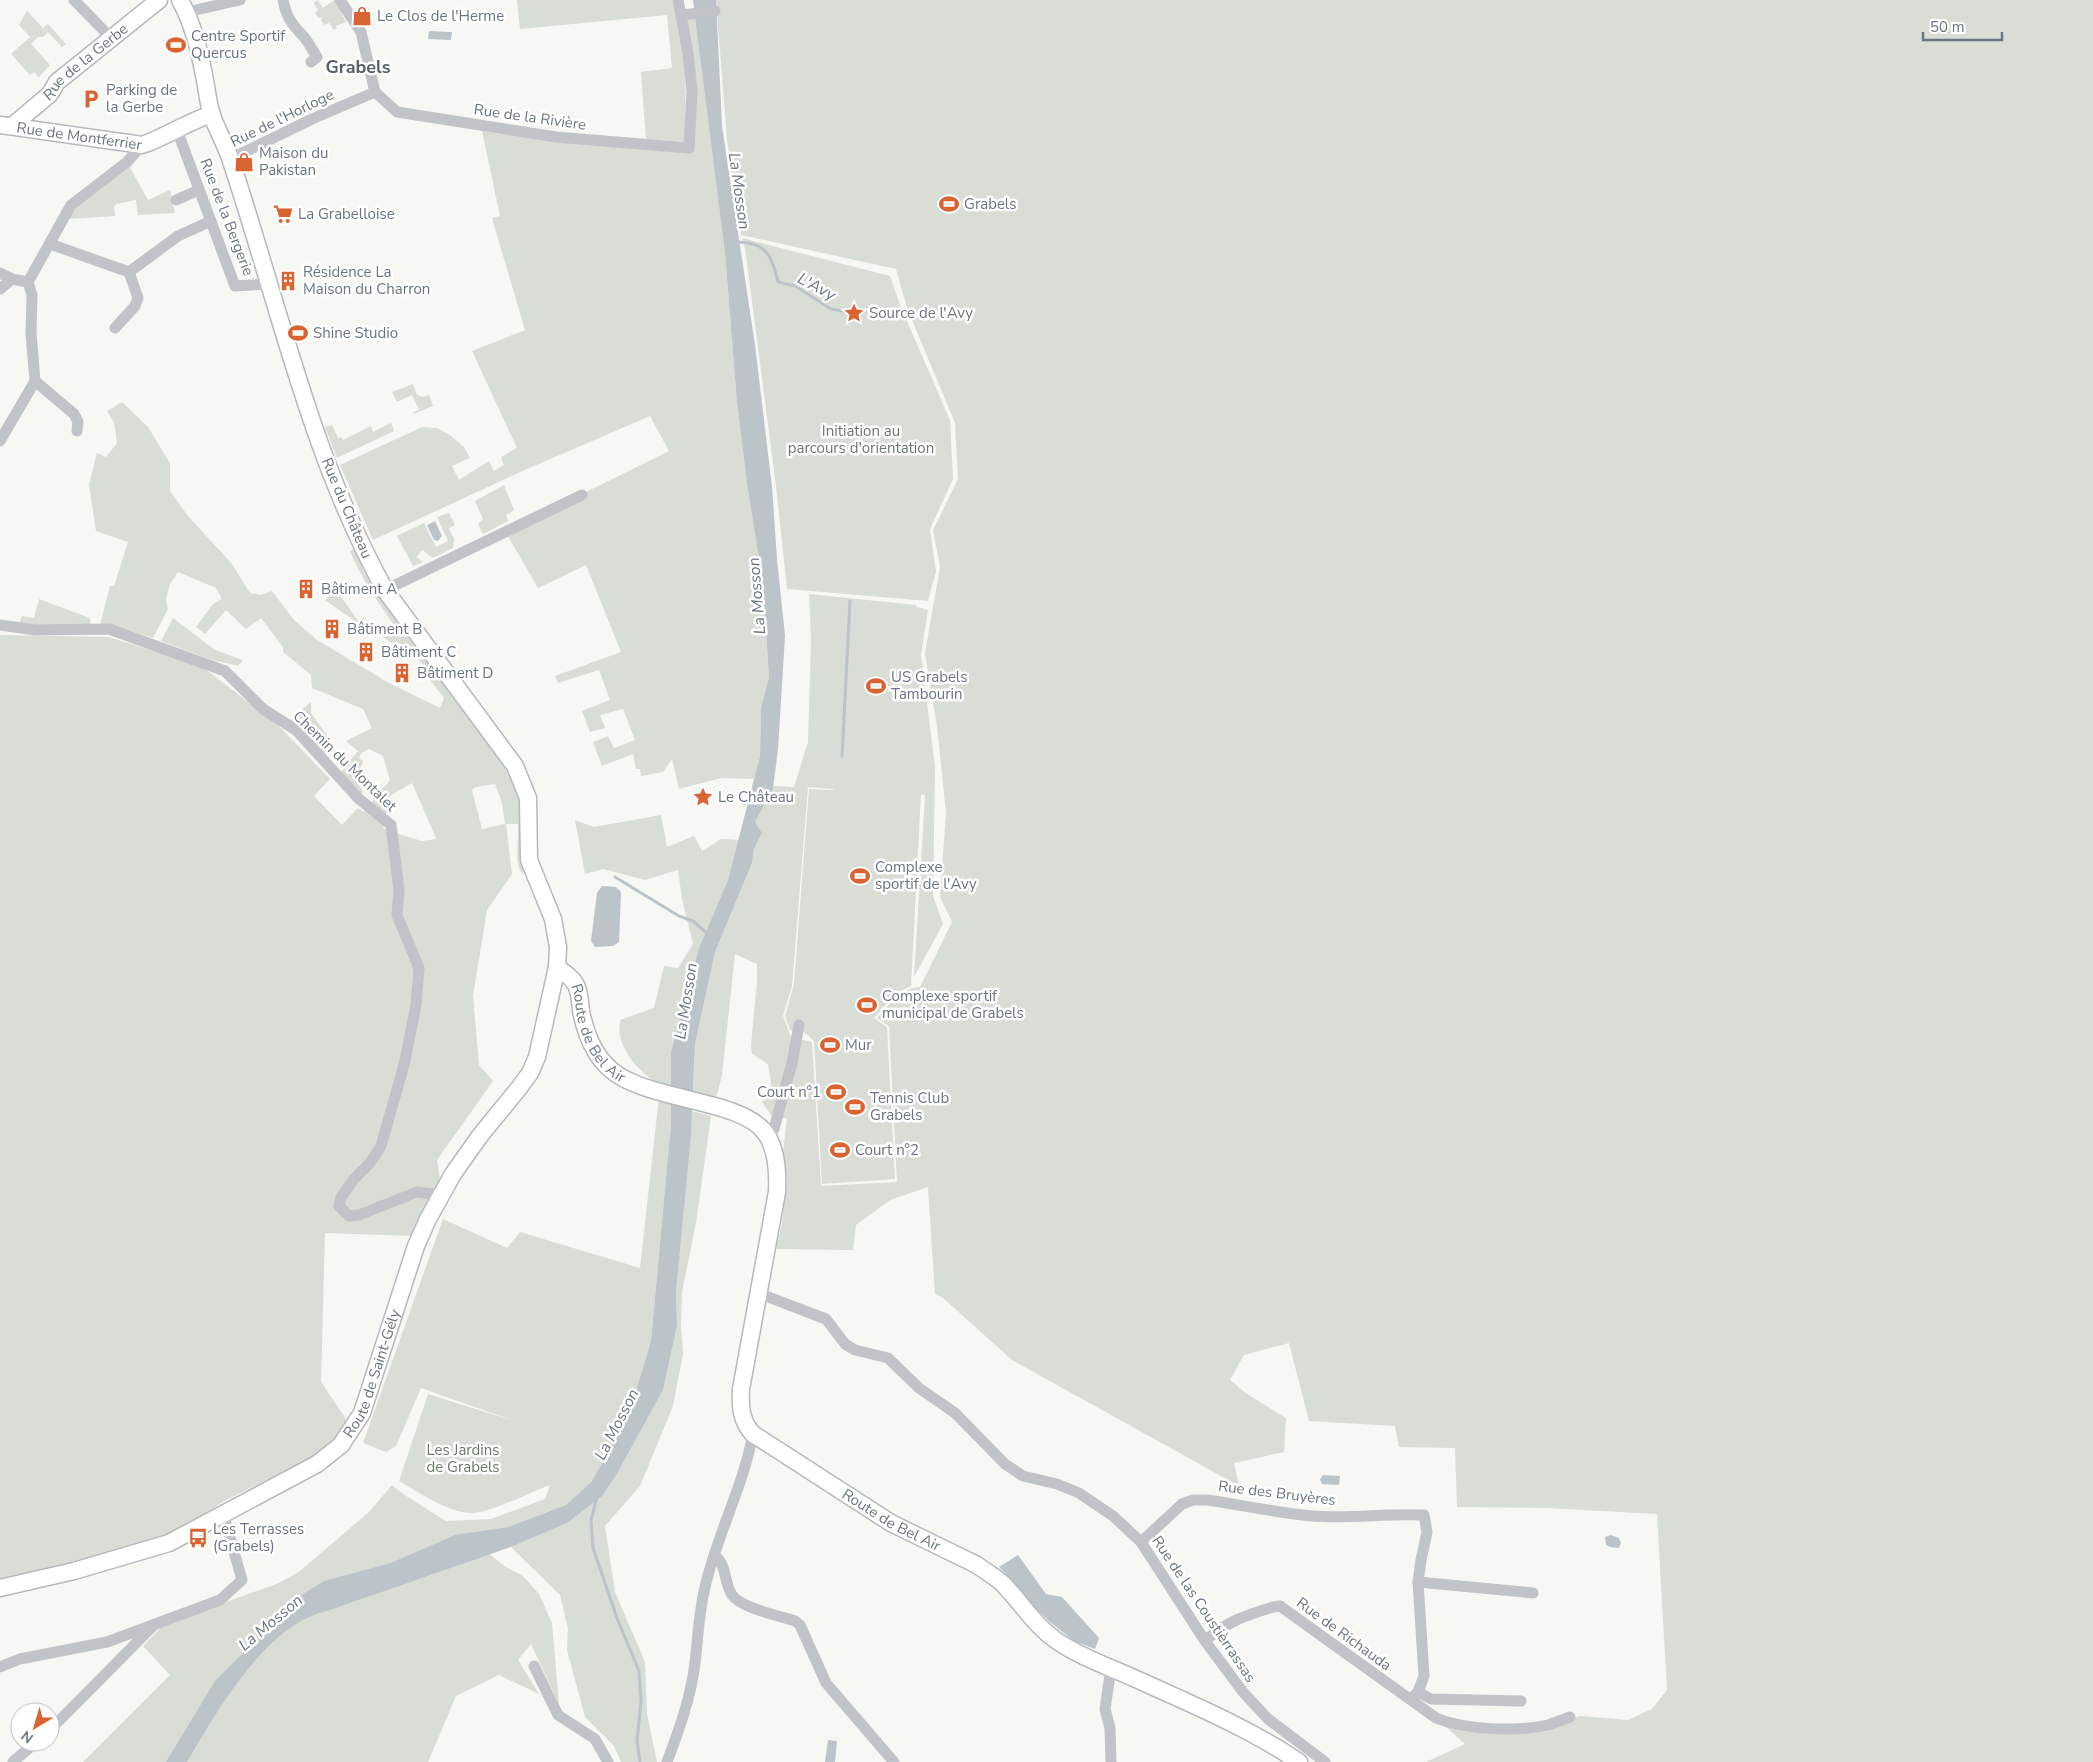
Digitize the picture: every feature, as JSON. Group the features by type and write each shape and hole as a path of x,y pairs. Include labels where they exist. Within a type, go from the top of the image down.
{"street":[{"path":"74,0 111,38"},
{"name":"Rue de la Gerbe","path":"6,125 50,94 57,82 159,0"},
{"path":"184,6 240,0"},
{"path":"283,0 286,11 299,33 304,36 317,57 310,62"},
{"path":"340,0 361,32 374,92"},
{"path":"678,0 686,14 715,11"},
{"name":"Rue du Château","path":"184,6 201,61 212,114 230,159 268,284 335,487 385,590 504,751 523,783 528,798 528,860 553,919 558,947 557,967"},
{"name":"Rue de la Rivière","path":"374,92 397,112 556,137 689,148 692,91 686,14"},
{"name":"Rue de l'Horloge","path":"230,159 312,119 374,92"},
{"name":"Rue de Montferrier","path":"6,125 142,145 160,139 212,114"},
{"name":"Rue de la Bergerie","path":"177,130 235,286 268,284"},
{"path":"0,441 35,380 31,333 32,295 28,282 71,205 76,199 127,162 142,145"},
{"path":"176,200 199,190"},
{"path":"129,272 178,236 211,221"},
{"path":"50,244 129,272"},
{"path":"115,328 135,306 138,298 129,272"},
{"path":"0,273 12,279 28,282"},
{"path":"0,289 12,279"},
{"path":"35,380 74,414 78,422 77,431"},
{"path":"385,590 582,495"},
{"name":"Chemin du Montalet","path":"0,625 35,630 109,629 225,671 263,709 296,730 358,798 380,814 391,826 399,890 397,915 418,968 416,1005 404,1065 381,1146 370,1163 354,1179 341,1197 339,1206 349,1216 359,1215 417,1192 440,1195"},
{"name":"Route de Bel Air","path":"557,967 575,983 579,991 586,1033 597,1054 616,1074 649,1090 731,1112 749,1119 766,1134 776,1162 777,1192 743,1372 740,1407 745,1423 754,1434 885,1519 977,1565 1002,1584 1038,1626 1058,1642 1207,1712 1279,1748 1299,1762"},
{"name":"Route de Saint-Gély","path":"0,1588 74,1570 170,1543 223,1512 317,1464 341,1445 362,1414 416,1246 440,1195 479,1137 530,1073 537,1057 557,967"},
{"path":"766,1134 774,1129 792,1063 799,1025"},
{"name":"Rue de las Coustièrrassas","path":"758,1293 826,1319 845,1344 855,1350 888,1358 919,1388 955,1413 973,1434 1005,1464 1023,1476 1057,1484 1079,1493 1113,1516 1141,1542 1205,1640 1242,1692 1268,1719 1326,1762"},
{"path":"667,1762 682,1721 695,1664 697,1626 705,1587 748,1460 754,1434"},
{"name":"Rue des Bruyères","path":"1141,1542 1182,1504 1193,1500 1207,1500 1312,1516 1424,1515 1427,1532 1418,1582"},
{"path":"0,1667 20,1658 106,1642 220,1600 242,1580 223,1512"},
{"path":"714,1556 720,1560 733,1596 749,1606 795,1620 800,1625 826,1683 894,1762"},
{"path":"1521,1701 1431,1700 1414,1695 1424,1676 1418,1582 1533,1592"},
{"name":"Rue de Richauda","path":"1205,1640 1230,1621 1280,1606 1414,1695 1436,1718 1453,1725 1512,1729 1548,1725 1570,1717"},
{"path":"60,1720 138,1643 155,1623"},
{"path":"534,1666 558,1715 595,1739 608,1762"},
{"path":"1111,1668 1105,1709 1110,1728 1111,1762"},
{"path":"13,1762 24,1752"}],"green space":[{"path":"317,0 323,8 335,0 346,22 336,26 337,28 334,30 329,23 324,25 321,20 322,17 319,18 315,13 318,10 314,3"},
{"path":"517,0 672,0 681,35 685,70 685,142 646,139 641,72 672,68 667,15 520,29"},
{"path":"716,0 2093,0 2093,1762 1426,1762 1465,1744 1446,1727 1548,1727 1580,1716 1628,1720 1652,1709 1667,1690 1657,1514 1547,1508 1457,1507 1455,1448 1399,1447 1395,1426 1309,1421 1289,1343 1244,1355 1230,1380 1247,1394 1286,1418 1284,1452 1234,1463 1239,1486 1012,1360 943,1298 935,1294 928,1187 890,1200 856,1225 853,1250 776,1249 782,1224 787,1177 783,1153 787,1118 774,1119 762,1102 768,1097 771,1084 768,1064 752,1054 751,1046 757,964 735,954 722,1075 715,1103 693,1096 695,1044 715,952 752,863 754,849 762,833 755,822 774,786 794,787 808,742 811,639 809,594 916,605 916,607 928,610 921,655 935,767 933,896 943,924 914,977 925,795 921,794 911,986 895,994 874,1018 887,1027 895,1179 822,1184 814,1041 804,1032 790,1030 785,1016 794,984 809,789 833,789 808,787 792,986 783,1016 791,1037 812,1042 821,1186 897,1182 889,1026 877,1018 901,994 907,990 920,987 952,922 940,897 946,813 937,726 925,653 940,567 933,530 958,479 955,423 907,308 896,269 741,235 727,140"},
{"path":"27,11 43,28 48,24 66,44 62,47 48,32 43,37 38,37 31,44 50,65 39,77 34,72 30,75 11,54 30,37 19,25"},
{"path":"687,18 696,18 725,253 737,402 747,484 763,583 769,677 761,708 760,756 754,779 721,778 679,789 672,759 663,772 641,776 640,769 636,769 633,754 602,766 593,742 608,736 614,748 635,740 623,709 600,715 605,728 590,732 582,711 610,700 599,670 558,683 555,676 621,652 586,565 538,588 508,536 584,493 669,451 650,416 527,469 373,540 340,465 422,427 437,428 450,435 464,447 470,458 452,466 459,480 489,461 494,471 504,465 501,457 517,448 472,351 525,330 492,218 500,216 482,131 555,142 693,151"},
{"path":"128,164 148,200 170,190 175,213 138,215 136,200 116,204 114,207 115,216 67,219 71,210"},
{"name":"Initiation au parcours d'orientation","path":"742,238 890,276 900,305 950,420 953,479 930,529 936,571 928,601 787,589 776,486 745,248"},
{"path":"413,384 417,395 423,397 429,395 433,406 414,414 413,412 419,410 412,395 397,402 392,392"},
{"path":"122,402 148,427 170,463 170,491 188,516 232,564 250,593 261,595 272,591 294,620 317,640 389,683 440,708 444,698 427,676 428,672 415,655 393,644 367,626 370,623 378,633 386,633 391,637 393,635 389,631 394,625 354,561 350,551 355,549 364,572 406,631 405,633 416,649 419,647 485,736 515,785 522,815 520,855 524,874 519,866 517,852 518,824 506,824 512,874 487,910 473,996 479,1065 493,1081 437,1160 440,1179 413,1236 325,1233 321,1382 346,1419 348,1426 329,1449 226,1500 170,1536 0,1581 0,635 108,637 200,665 278,725 330,779 314,796 342,825 358,808 364,812 390,780 383,756 369,749 361,753 359,758 363,761 356,781 363,792 359,794 340,773 358,751 346,741 372,728 363,709 312,688 311,675 283,652 283,647 261,618 246,629 226,610 205,634 196,627 213,604 222,599 216,588 178,572 170,584 166,599 168,609 153,638 128,630 100,625 110,586 114,586 128,542 96,531 89,485 97,453 106,457 117,443 114,422 107,411","holes":["412,783 436,838 436,839 422,841 383,828 390,796","495,784 502,803 505,824 482,829 472,790 475,787"]},
{"path":"391,423 394,431 337,458 325,427 332,425 338,438 341,437 343,440 371,426 373,432"},
{"path":"504,485 514,510 506,515 508,521 483,534 478,524 483,519 475,501"},
{"path":"449,513 455,525 449,528 454,539 453,548 433,558 422,550 417,557 423,562 413,566 397,536 424,523 436,547 448,541 437,517"},
{"path":"336,590 359,622 358,623 325,600"},
{"path":"39,599 90,618 91,625 19,625 22,616 34,618"},
{"path":"173,618 215,650 243,660 238,666 209,659 161,641"},
{"path":"311,702 311,713 333,744 323,754 291,719"},
{"path":"661,815 667,847 694,836 702,851 721,839 739,840 728,880 699,948 671,1052 671,1089 654,1081 639,1068 627,1053 620,1036 620,1020 654,1008 664,966 678,968 693,944 682,899 678,870 645,880 603,869 585,874 575,820 594,827"},
{"name":"Les Jardins de Grabels","path":"659,1097 671,1100 671,1124 651,1341 628,1417 593,1480 566,1505 508,1527 463,1534 506,1567 523,1576 539,1594 552,1623 559,1704 531,1644 518,1660 539,1694 499,1675 456,1696 428,1762 83,1762 170,1675 143,1646 164,1624 279,1583 300,1571 369,1512 392,1485 446,1521 491,1519 545,1499 550,1485 481,1512 464,1512 444,1506 399,1481 428,1394 514,1421 421,1388 396,1446 386,1452 363,1443 443,1219 507,1248 520,1232 640,1268"},
{"path":"692,1111 711,1116 696,1223 682,1292 681,1327 683,1354 673,1406 640,1486 605,1526 615,1592 645,1662 647,1714 657,1762 621,1762 614,1746 585,1717 567,1650 568,1629 560,1595 511,1547 567,1523 618,1472 663,1390 677,1326 676,1292"}],"water":[{"name":"La Mosson","path":"693,0 716,0 722,126 755,345 772,487 785,636 778,749 773,789 755,822 762,833 754,849 752,863 715,952 695,1044 691,1134 676,1292 677,1326 663,1390 618,1472 602,1496 567,1523 511,1547 305,1619 284,1633 245,1672 228,1695 187,1762 166,1762 215,1681 262,1634 290,1602 324,1581 391,1563 455,1535 508,1527 566,1505 592,1481 628,1417 651,1341 671,1124 671,1052 699,948 728,880 760,756 761,708 769,677 763,583 747,484 737,402 725,253"},
{"path":"429,31 452,32 451,40 428,39"},
{"path":"435,521 442,536 438,541 434,540 427,525"},
{"path":"602,886 616,887 621,892 619,942 613,946 595,947 591,941 597,893"},
{"path":"1323,1475 1340,1476 1339,1485 1322,1484 1320,1479"},
{"path":"1611,1535 1619,1538 1621,1543 1619,1548 1606,1545 1605,1537"},
{"path":"1018,1555 1046,1594 1062,1597 1099,1638 1095,1649 1074,1641 1050,1622 1015,1588 1007,1575 999,1567"},
{"path":"828,1740 837,1741 835,1762 825,1762"}],"waterway":[{"name":"L'Avy","path":"736,242 754,244 766,252 773,264 778,282 795,286 831,309 854,313"},
{"path":"842,756 850,601"},
{"path":"615,877 679,916 693,921 708,934"},
{"path":"597,1497 591,1520 593,1548 617,1618 639,1671 641,1701 637,1741 640,1762"}],"place":[{"name":"Le Clos de l'Herme","path":"362,16"},
{"name":"Centre Sportif Quercus","path":"176,45"},
{"name":"Parking de la Gerbe","path":"91,99"},
{"name":"Maison du Pakistan","path":"244,162"},
{"name":"Grabels","path":"949,204"},
{"name":"La Grabelloise","path":"283,214"},
{"name":"Résidence La Maison du Charron","path":"288,281"},
{"name":"Source de l'Avy","path":"854,313"},
{"name":"Shine Studio","path":"298,333"},
{"name":"Bâtiment A","path":"306,589"},
{"name":"Bâtiment B","path":"332,629"},
{"name":"Bâtiment C","path":"366,652"},
{"name":"Bâtiment D","path":"402,673"},
{"name":"US Grabels Tambourin","path":"876,686"},
{"name":"Le Château","path":"703,797"},
{"name":"Complexe sportif de l'Avy","path":"860,876"},
{"name":"Complexe sportif municipal de Grabels","path":"867,1005"},
{"name":"Mur","path":"830,1045"},
{"name":"Court n°1","path":"836,1092"},
{"name":"Tennis Club Grabels","path":"855,1107"},
{"name":"Court n°2","path":"840,1150"},
{"name":"Les Terrasses (Grabels)","path":"198,1538"}],"district":[{"name":"Grabels","path":"358,67"}]}
